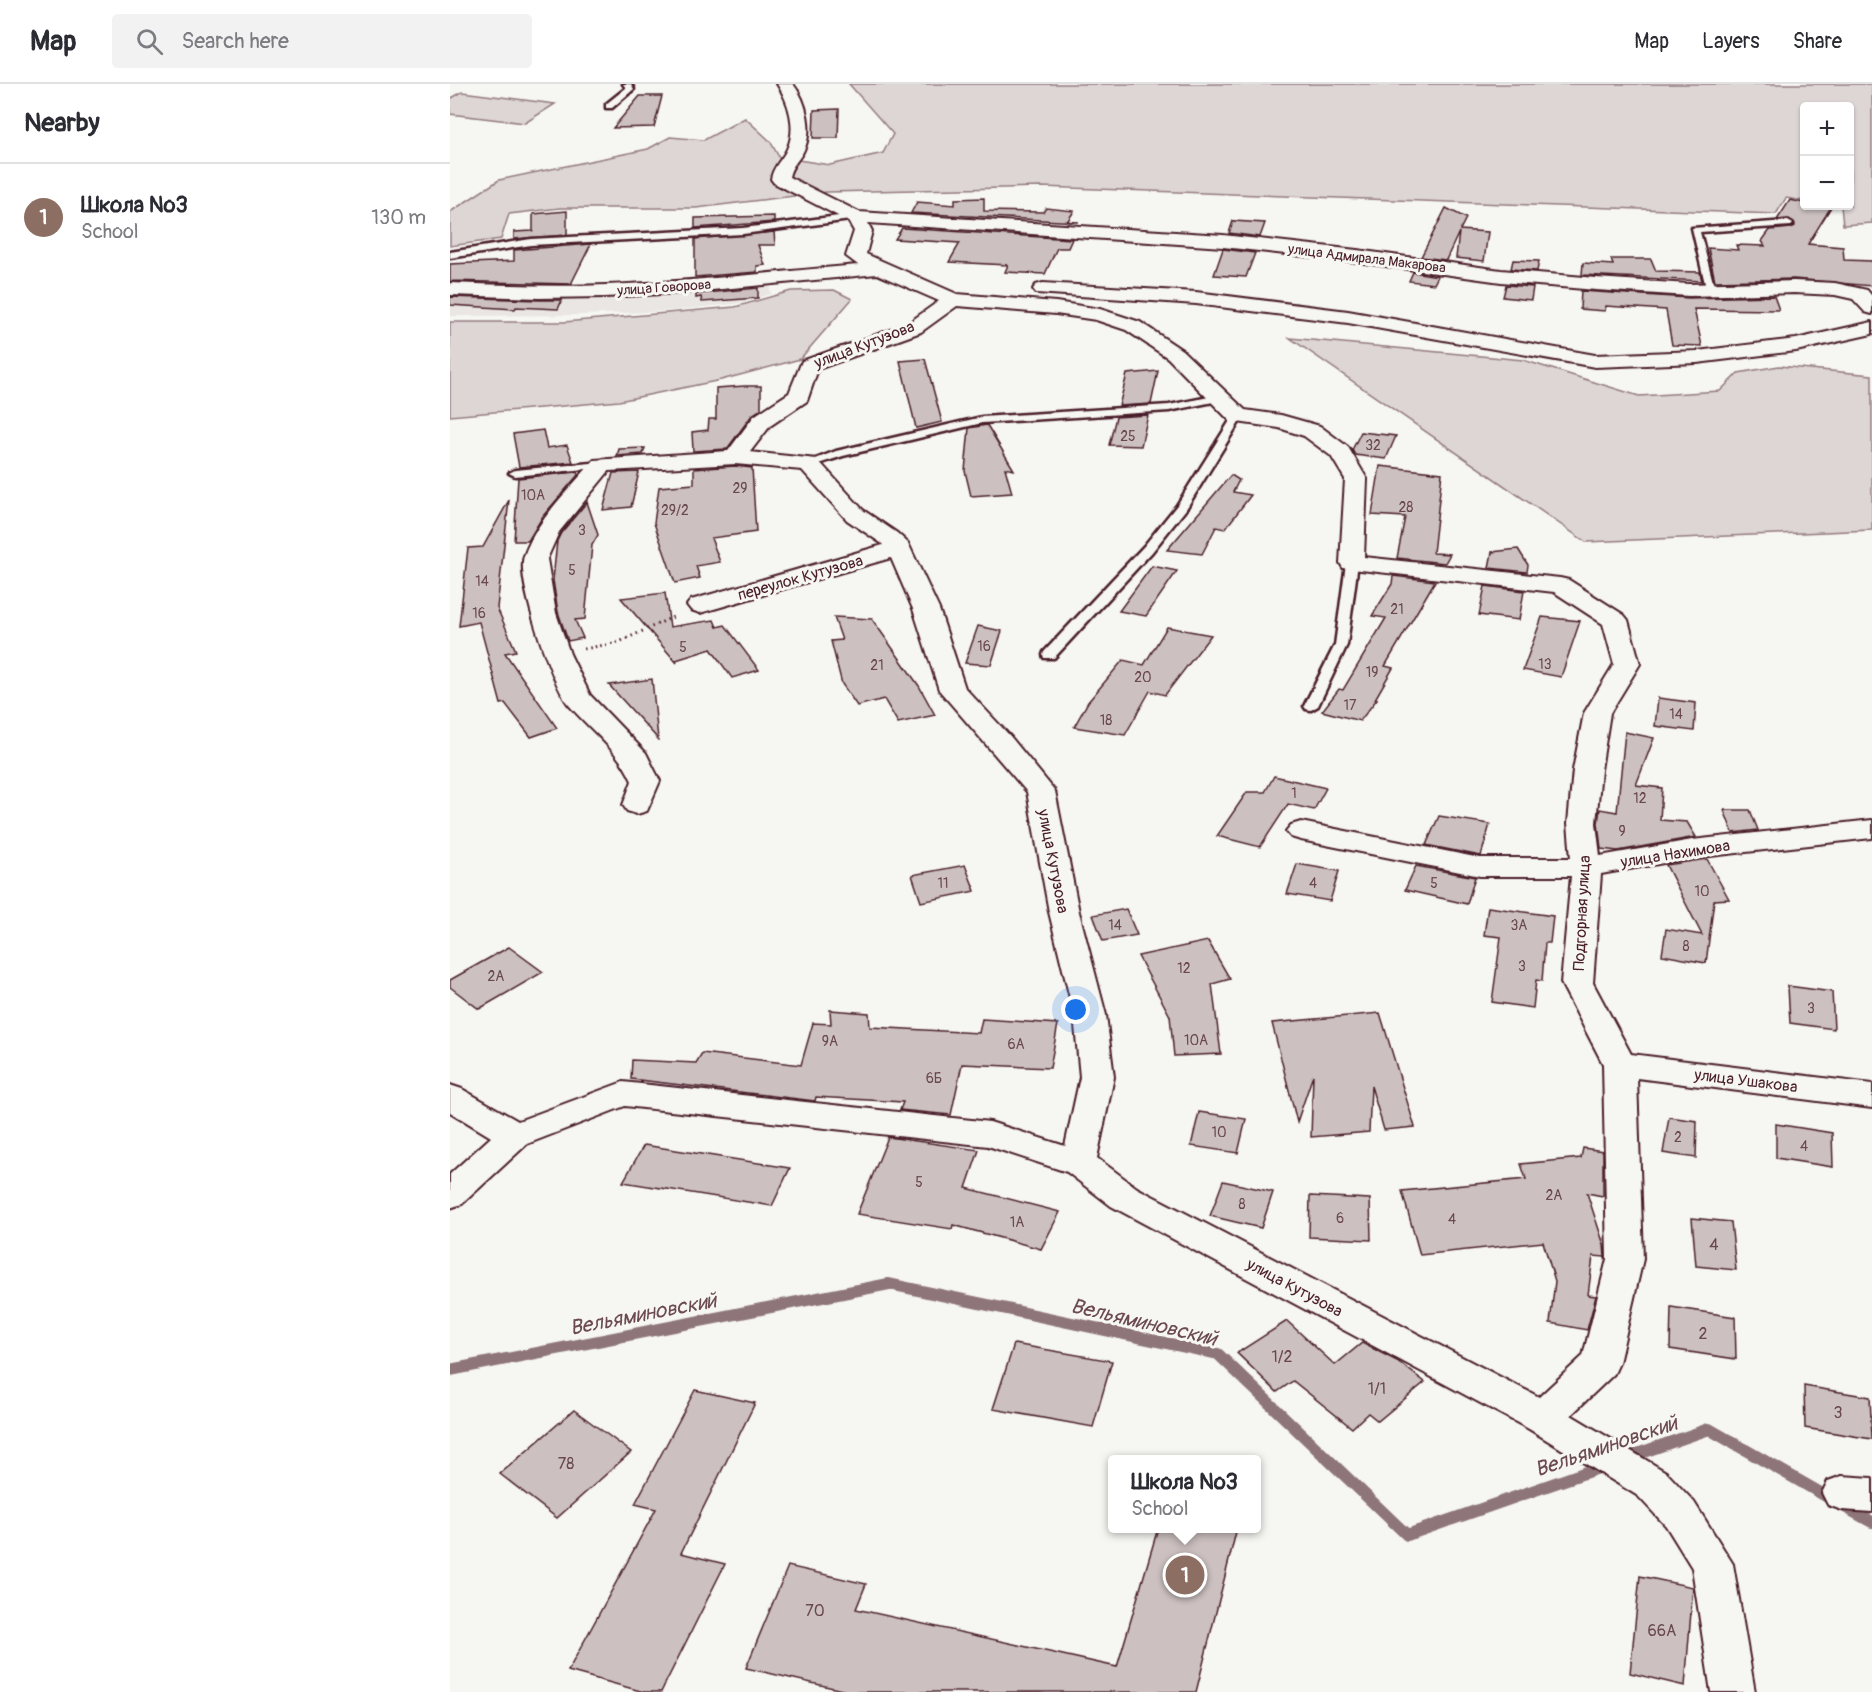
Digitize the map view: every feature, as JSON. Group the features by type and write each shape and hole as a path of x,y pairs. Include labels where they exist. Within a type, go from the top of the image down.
{"street":[{"path":"785,84 792,90 800,118 796,149 780,172 780,179 855,217 863,231 856,256 953,300 1056,308 1100,315 1133,326 1175,354 1238,416 1281,422 1312,431 1340,452 1356,479 1352,563"},
{"name":"улица Адмирала Макарова","path":"855,217 1223,241 1357,256 1501,276 1689,290 1794,287 1835,289 1860,294 1872,308"},
{"path":"876,267 946,280 1007,287 1196,298 1348,317 1594,361 1697,357 1796,345 1872,328"},
{"name":"улица Говорова","path":"450,289 539,292 659,288 876,267"},
{"name":"улица Кутузова","path":"735,457 762,421 800,396 809,365 914,328 953,300"},
{"path":"637,805 646,781 636,759 578,698 557,654 543,613 535,559 548,530 602,465 735,457 809,464"},
{"name":"улица Кутузова","path":"809,464 855,515 889,538 899,548 926,609 952,690 1041,791 1064,912 1090,1015 1097,1077 1079,1163 1124,1197 1543,1418 1652,1484 1680,1514 1713,1564 1733,1692"},
{"name":"переулок Кутузова","path":"700,605 899,548"},
{"name":"Подгорная улица","path":"1352,563 1560,585 1615,620 1628,664 1597,713 1587,770 1582,823 1587,867 1577,983 1620,1064 1625,1259 1600,1363 1543,1418"},
{"name":"улица Нахимова","path":"1301,831 1480,867 1587,867 1726,844 1872,829"},
{"name":"улица Ушакова","path":"1620,1064 1872,1096"},
{"path":"450,1195 515,1135 623,1094 990,1134 1079,1163"},
{"path":"450,1098 515,1135"}],"lane":[{"path":"609,106 630,89 627,84"},
{"path":"450,255 531,242 743,231 855,217"},
{"path":"1710,290 1695,230 1788,224"},
{"path":"809,464 840,453 982,420 1169,408 1219,398"},
{"path":"1049,655 1148,549 1182,507 1238,416"},
{"path":"516,474 602,465"},
{"path":"1311,706 1341,645 1352,563"}],"path":[{"path":"557,654 619,642 700,605"}],"shaded area":[{"path":"849,84 1872,84 1872,223 1843,225 1841,210 1854,210 1854,102 1800,102 1800,200 1786,198 1776,214 1042,187 827,192 696,208 560,208 509,214 501,239 450,246 450,212 499,180 648,149 670,137 704,140 745,118 770,141 779,157 830,165 883,153 893,134"},
{"path":"462,92 555,104 525,123 450,114 450,99"},
{"path":"768,280 771,294 741,303 670,311 580,315 450,316 450,291"},
{"path":"834,290 852,299 800,359 721,380 619,401 450,416 450,322 564,322 735,307 791,291"},
{"path":"1290,338 1523,360 1639,396 1720,391 1738,373 1779,366 1872,375 1872,530 1586,542"}],"building":[{"path":"640,96 662,96 654,127 613,128"},
{"path":"839,109 838,138 813,138 814,110"},
{"path":"984,198 984,211 1043,212 1046,208 1074,211 1067,221 911,213 917,202 955,205 955,199"},
{"path":"1790,200 1800,202 1800,210 1829,210 1808,244 1843,247 1844,260 1872,261 1872,286 1794,279 1715,281 1708,248 1738,250 1736,245 1765,246 1762,241 1770,230 1795,226 1794,222 1789,219 1777,220"},
{"path":"1446,208 1466,218 1460,230 1488,232 1484,261 1456,258 1459,232 1446,260 1421,257"},
{"path":"567,211 567,235 514,239 514,232 533,231 533,214"},
{"path":"774,216 774,222 695,228 695,218"},
{"path":"1233,221 1265,223 1260,237 1229,233"},
{"path":"902,228 1072,239 1068,248 1057,248 1045,274 1005,272 1008,265 949,262 960,243 895,239"},
{"path":"774,232 775,245 758,245 765,265 757,266 757,272 695,277 695,239"},
{"path":"591,244 571,284 450,281 450,264 514,261 514,250"},
{"path":"1223,249 1255,253 1246,277 1214,275"},
{"path":"1611,259 1651,259 1656,271 1700,272 1702,281 1582,275 1583,263 1613,265"},
{"path":"1513,260 1539,261 1537,271 1511,269"},
{"path":"1413,272 1438,276 1434,284 1409,281"},
{"path":"1506,285 1533,287 1531,300 1503,297"},
{"path":"758,288 758,298 702,302 701,297 696,298 696,294"},
{"path":"1581,291 1689,298 1774,296 1779,310 1694,309 1702,346 1672,345 1666,310 1606,306 1605,311 1580,309"},
{"path":"450,297 562,300 558,309 516,307 515,309 450,305"},
{"path":"925,359 942,422 916,428 900,361"},
{"path":"1158,371 1151,404 1119,406 1127,374"},
{"path":"761,386 761,409 752,415 727,449 693,451 692,432 708,430 709,419 716,419 716,388"},
{"path":"1148,415 1141,446 1109,445 1116,417"},
{"path":"987,425 1014,470 1005,468 1012,493 971,496 965,471 969,428"},
{"path":"543,430 547,448 567,445 573,462 519,467 513,434"},
{"path":"1361,432 1396,436 1386,459 1355,455 1352,450"},
{"path":"645,448 643,454 617,456 619,449"},
{"path":"735,466 752,468 756,532 711,538 720,562 696,566 700,578 675,583 654,523 659,487 694,484 694,469"},
{"path":"1380,466 1442,473 1433,553 1450,554 1445,563 1397,558 1405,517 1372,515"},
{"path":"577,472 578,475 543,516 528,541 514,541 518,478"},
{"path":"639,472 631,507 603,510 613,473"},
{"path":"1231,475 1239,480 1233,492 1251,495 1225,529 1216,527 1202,554 1167,550"},
{"path":"509,500 497,608 516,651 505,653 557,728 531,737 505,703 501,704 479,622 459,626 468,548 483,547"},
{"path":"587,502 598,535 592,545 585,619 575,620 583,638 568,641 558,612 553,580 557,541"},
{"path":"1518,549 1528,565 1527,572 1489,568 1492,552"},
{"path":"1152,566 1177,571 1146,616 1119,611"},
{"path":"1393,576 1435,581 1385,666 1393,668 1375,699 1377,699 1360,721 1322,711 1339,689 1343,690 1386,618 1372,616 1392,584"},
{"path":"1485,586 1524,591 1519,620 1479,615"},
{"path":"665,593 670,627 714,620 717,627 725,625 759,670 732,678 711,649 676,660 677,663 621,598"},
{"path":"834,617 872,619 919,686 935,715 898,723 884,699 857,706 842,684 831,641 842,640"},
{"path":"1542,617 1580,621 1561,677 1523,670"},
{"path":"978,626 1002,631 991,665 965,663"},
{"path":"1167,627 1211,635 1165,695 1150,691 1125,735 1074,727 1088,702 1123,660 1144,665"},
{"path":"652,679 658,739 609,685"},
{"path":"1658,698 1696,703 1694,731 1655,726"},
{"path":"1625,732 1654,738 1636,785 1662,788 1660,820 1687,822 1696,837 1618,851 1601,849 1598,823 1600,809 1617,812"},
{"path":"1274,776 1326,788 1314,810 1288,804 1260,847 1217,836 1247,792 1265,792"},
{"path":"1724,810 1750,810 1758,830 1733,833"},
{"path":"1439,816 1490,824 1481,856 1426,845"},
{"path":"1707,859 1729,899 1714,900 1706,963 1662,955 1666,929 1702,935 1666,865"},
{"path":"1297,864 1339,871 1330,901 1287,894"},
{"path":"965,865 975,891 921,902 912,875"},
{"path":"1416,866 1475,877 1467,904 1405,890"},
{"path":"1488,907 1553,916 1550,943 1545,943 1542,981 1536,980 1533,1008 1492,1002 1501,937 1484,935"},
{"path":"1126,909 1137,935 1103,941 1093,915"},
{"path":"1208,941 1230,979 1212,984 1221,1054 1174,1056 1170,1016 1138,956"},
{"path":"509,947 543,972 479,1009 450,987 450,980"},
{"path":"1788,986 1832,992 1834,1029 1790,1023"},
{"path":"830,1010 869,1013 870,1027 979,1033 982,1019 1058,1024 1050,1068 962,1064 951,1115 900,1110 903,1102 816,1097 815,1101 631,1079 632,1060 696,1063 702,1053 801,1065 813,1023 831,1024"},
{"path":"1380,1013 1415,1127 1384,1130 1371,1086 1369,1132 1311,1137 1313,1075 1297,1122 1272,1023"},
{"path":"1199,1112 1246,1119 1238,1153 1191,1146"},
{"path":"1669,1117 1697,1121 1696,1158 1663,1153"},
{"path":"1776,1124 1832,1133 1833,1167 1776,1158"},
{"path":"888,1137 979,1150 966,1188 1060,1212 1041,1249 953,1225 952,1229 857,1214"},
{"path":"644,1145 790,1168 772,1206 623,1182"},
{"path":"1583,1148 1603,1151 1603,1196 1587,1193 1604,1245 1605,1257 1593,1256 1588,1295 1596,1296 1587,1330 1550,1323 1555,1281 1543,1242 1420,1255 1402,1191 1526,1179 1521,1164 1581,1158"},
{"path":"1223,1181 1273,1192 1261,1228 1210,1216"},
{"path":"1310,1196 1370,1199 1371,1240 1309,1237"},
{"path":"1692,1218 1731,1222 1736,1270 1696,1266"},
{"path":"1671,1307 1735,1317 1736,1359 1670,1349"},
{"path":"1287,1321 1335,1365 1362,1343 1397,1361 1425,1382 1378,1421 1368,1413 1352,1428 1293,1381 1277,1392 1237,1353"},
{"path":"1014,1344 1112,1361 1093,1427 993,1409"},
{"path":"1804,1386 1870,1397 1872,1439 1805,1428"},
{"path":"695,1390 755,1403 681,1553 725,1564 661,1692 644,1692 568,1671 656,1509 635,1504"},
{"path":"574,1410 631,1452 557,1518 500,1474"},
{"path":"1157,1533 1236,1533 1196,1692 851,1692 746,1668 788,1566 866,1584 856,1609 1117,1667"},
{"path":"1640,1576 1693,1587 1685,1686 1630,1673"}],"waterway":[{"name":"Вельяминовский","path":"450,1370 889,1284 1218,1354 1407,1535 1604,1466"},
{"name":"Вельяминовский","path":"1626,1458 1709,1429 1831,1499"},
{"name":"Вельяминовский","path":"1843,1506 1872,1522"}],"place":[{"name":"Школа №3","path":"1185,1575"}]}
